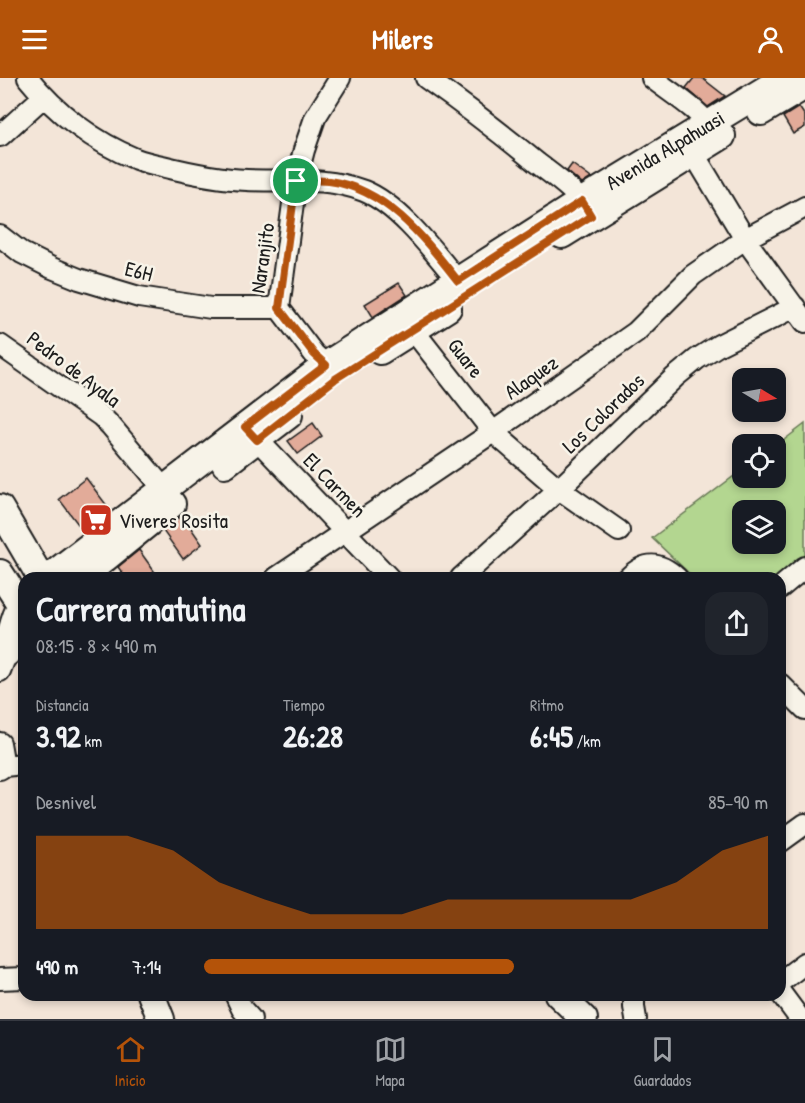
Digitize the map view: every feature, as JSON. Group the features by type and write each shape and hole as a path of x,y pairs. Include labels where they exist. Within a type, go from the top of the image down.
{"main road":[{"name":"Avenida Alpahuasi","path":"713,131 784,78"},
{"name":"Avenida Alpahuasi","path":"88,572 178,499 326,365 458,281 587,208 688,145 805,86"},
{"name":"Avenida Alpahuasi","path":"56,572 164,489 413,330 587,208"},
{"path":"0,508 37,572"},
{"path":"0,573 18,599"},
{"path":"3,662 18,620"},
{"path":"3,662 18,642"},
{"path":"154,1001 161,1019"}],"street":[{"path":"28,78 43,97 63,115 112,147 137,159 193,174 244,180 330,182 364,191 395,211 429,244 458,281"},
{"name":"Naranjito","path":"326,365 314,354 279,308 296,181 304,150 315,118 340,78"},
{"path":"426,78 478,115 563,184 587,208"},
{"path":"652,78 695,111 713,131"},
{"path":"0,136 43,97"},
{"path":"688,145 746,239 800,314"},
{"name":"Alaquez","path":"285,572 494,432 636,332 693,275 746,239 805,207"},
{"name":"E6H","path":"0,236 22,253 52,268 79,279 139,297 211,308 279,308"},
{"name":"Los Colorados","path":"468,572 697,359 719,345 800,314"},
{"name":"Guare","path":"413,330 494,432 559,489 619,531"},
{"name":"Pedro de Ayala","path":"0,345 101,416 164,489"},
{"name":"El Carmen","path":"251,434 384,572"},
{"path":"634,572 645,566 654,565 671,572"},
{"path":"786,583 805,567"},
{"path":"786,690 805,709"},
{"path":"0,742 2,768 18,765"},
{"path":"786,977 805,963"},
{"path":"0,980 18,978"},
{"path":"786,1000 800,1019"},
{"path":"238,1001 251,1019"},
{"path":"634,1001 636,1019"}],"green space":[{"path":"805,424 805,556 786,573 688,572 652,538 732,478 732,488 786,488 786,438"}],"building":[{"path":"694,78 702,78 725,96 708,107 686,88"},
{"path":"799,107 805,116 805,127 793,134 783,117"},
{"path":"572,164 591,178 582,184 567,171"},
{"path":"399,283 407,295 373,317 365,304"},
{"path":"313,423 322,436 298,454 288,441"},
{"path":"86,478 111,511 84,532 59,499"},
{"path":"182,515 202,544 183,559 163,531"},
{"path":"139,550 155,572 122,572 118,567"}],"place":[{"name":"Viveres Rosita","path":"96,520"}],"route":[{"path":"296,181 330,182 364,191 383,202 429,244 458,281 582,201 591,216 335,379 257,440 245,427 326,365 314,354 279,308 296,181"}]}
